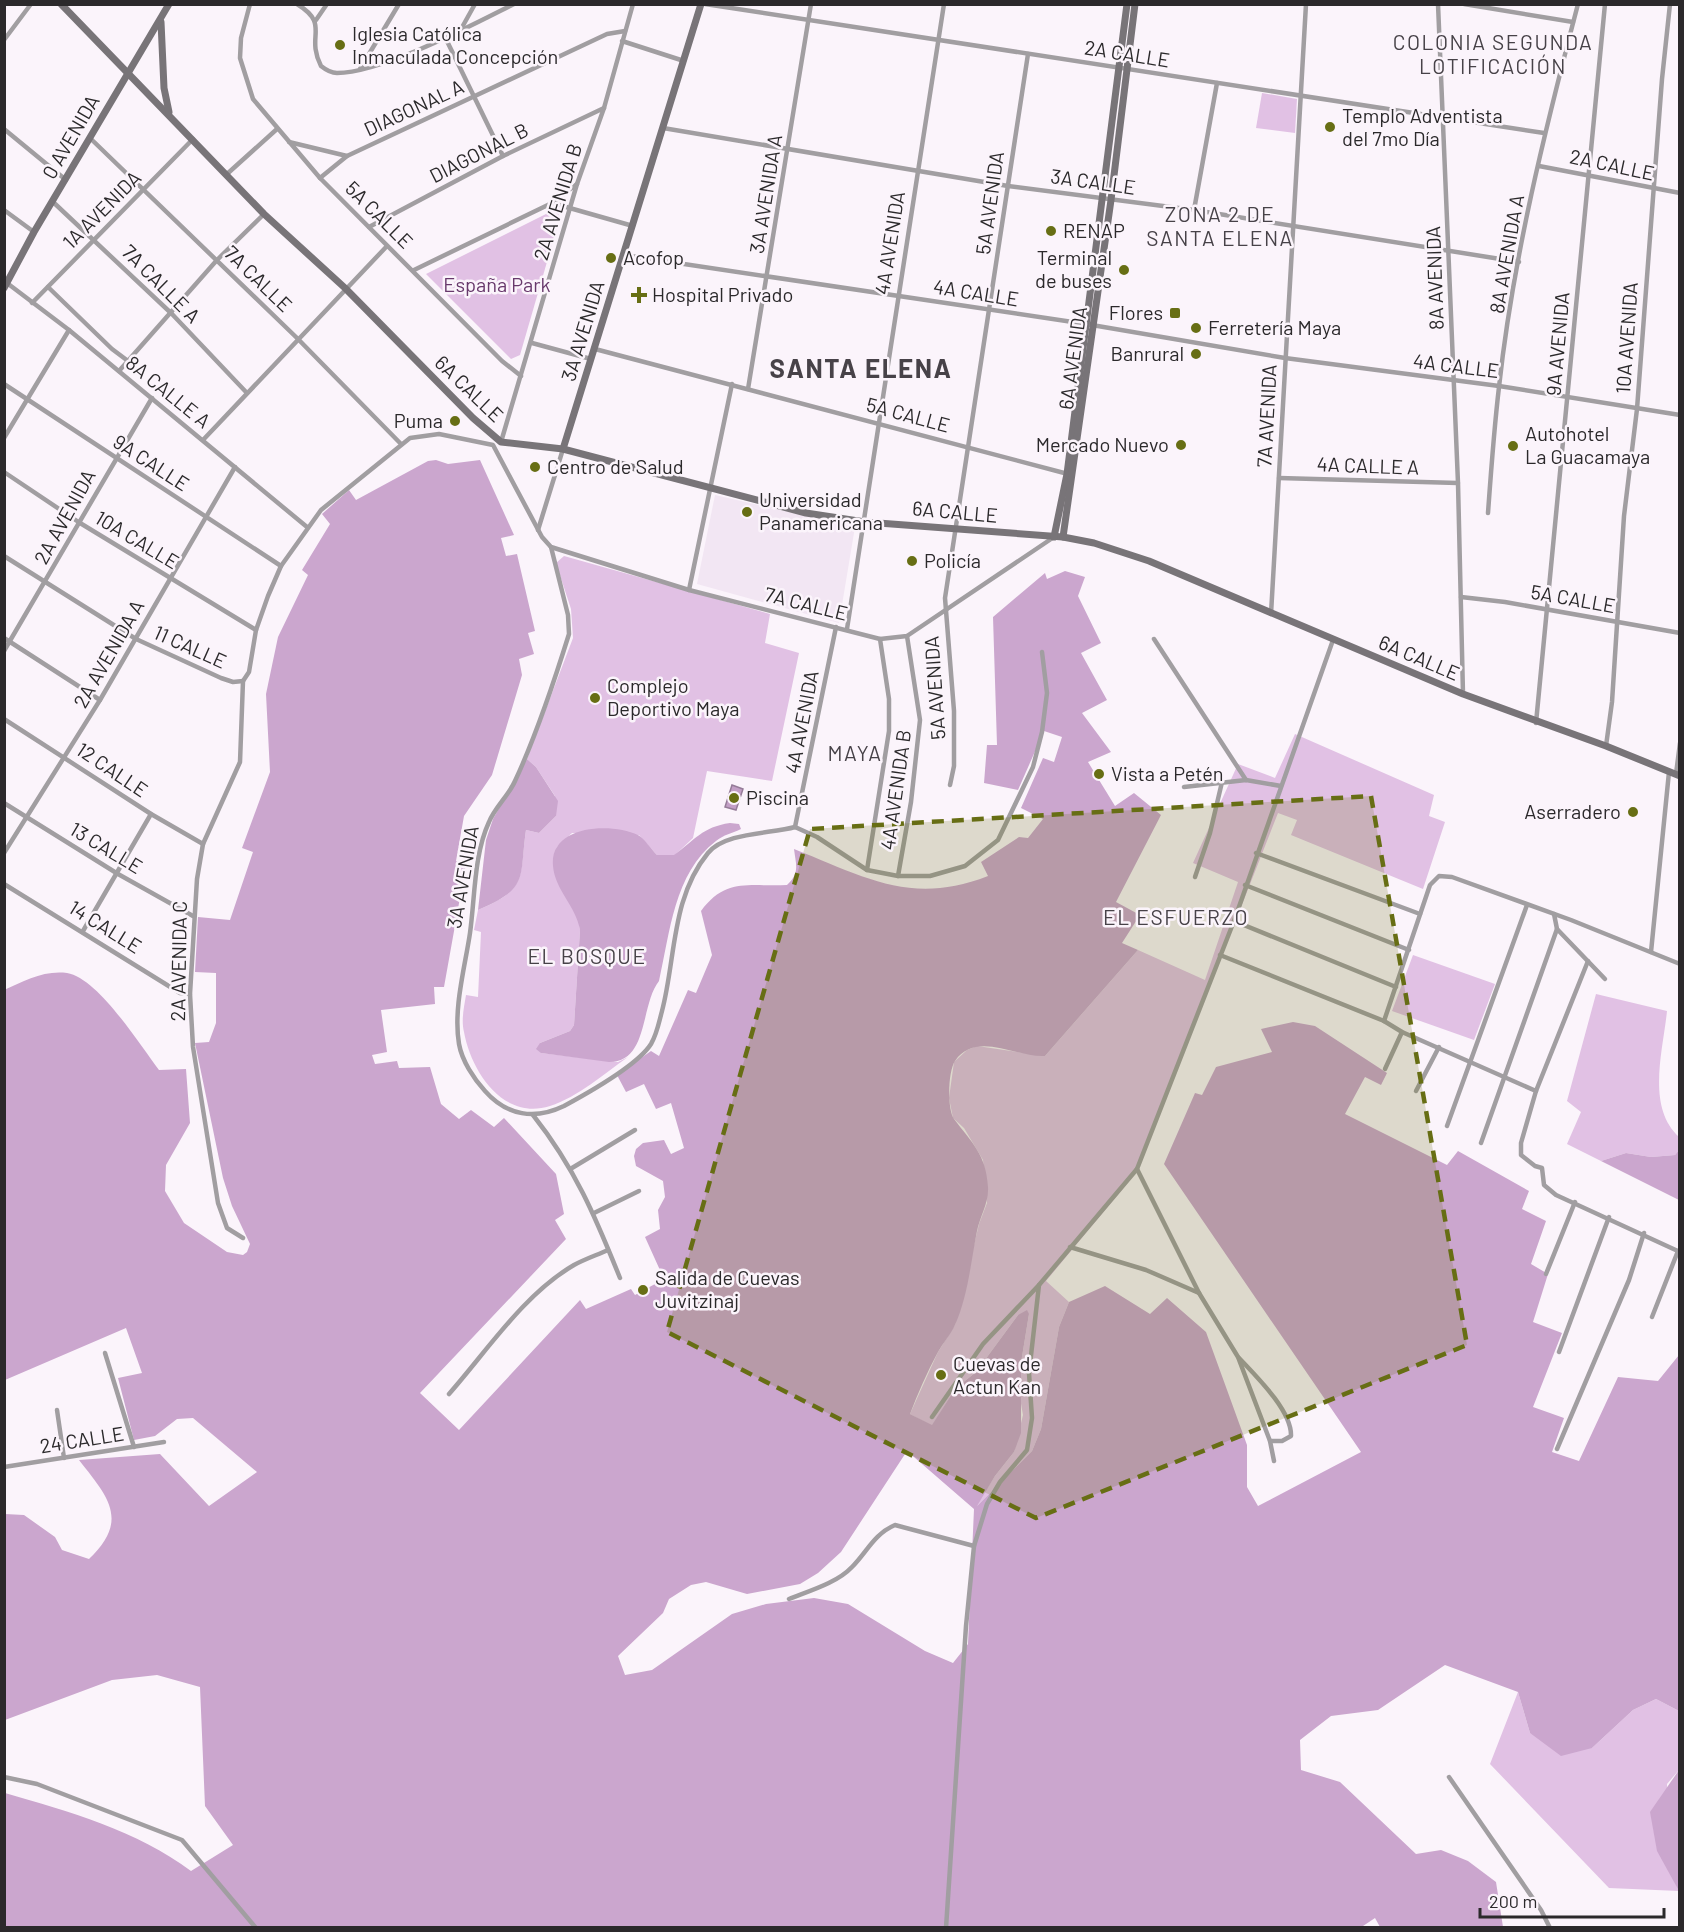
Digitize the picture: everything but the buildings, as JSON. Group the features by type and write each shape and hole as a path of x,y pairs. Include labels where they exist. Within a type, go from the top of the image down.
{"main road":[{"name":"6A CALLE","path":"61,4 170,114 264,214 345,288 473,418 501,442 564,450 806,513 865,522 1063,537 1094,543 1149,561 1462,694 1536,723 1606,746 1675,774"},
{"name":"0 AVENIDA","path":"7,280 169,4"},
{"name":"3A AVENIDA","path":"564,450 703,4"},
{"name":"6A AVENIDA","path":"1124,69 1127,4"},
{"name":"6A AVENIDA","path":"1063,537 1124,69 1135,4"},
{"path":"162,17 159,28 164,88 170,114"},
{"name":"6A AVENIDA","path":"1054,537 1070,475"}],"street":[{"path":"4,40 31,4"},
{"name":"5A CALLE","path":"250,4 241,38 240,58 252,99 320,178 414,270 502,362 522,376"},
{"path":"297,4 310,12 316,20"},
{"path":"327,4 316,20 315,52 321,66 338,73 385,62 460,31 514,4"},
{"path":"360,69 399,4"},
{"path":"460,31 475,4"},
{"name":"2A AVENIDA B","path":"501,442 577,184 604,108 633,4"},
{"name":"2A CALLE","path":"703,4 1544,133"},
{"name":"3A AVENIDA A","path":"748,389 811,4"},
{"name":"4A AVENIDA","path":"847,629 944,4"},
{"name":"7A AVENIDA","path":"1271,614 1293,226 1303,96 1306,4"},
{"name":"8A AVENIDA","path":"1438,4 1458,483 1462,694"},
{"path":"1464,4 1573,22"},
{"name":"8A AVENIDA A","path":"1488,513 1499,386 1519,262 1544,133 1578,4"},
{"name":"9A AVENIDA","path":"1536,723 1605,4"},
{"name":"10A AVENIDA","path":"1606,746 1619,622 1624,516 1637,409 1653,189 1670,4"},
{"name":"DIAGONAL A","path":"320,178 347,156 607,34 625,31"},
{"path":"446,37 503,156"},
{"path":"622,40 684,61"},
{"name":"5A AVENIDA","path":"950,785 954,766 955,723 944,611 1028,54"},
{"path":"1194,210 1217,83"},
{"name":"DIAGONAL B","path":"369,227 503,156 604,108"},
{"name":"3A CALLE","path":"663,128 1008,186 1194,210 1519,262"},
{"path":"4,129 66,180"},
{"path":"227,174 277,129"},
{"name":"7A CALLE","path":"91,139 218,260 400,444"},
{"name":"1A AVENIDA","path":"32,303 93,238 193,139"},
{"path":"289,142 347,156"},
{"name":"2A CALLE","path":"1539,166 1680,193"},
{"path":"414,270 552,203 577,184"},
{"name":"7A CALLE A","path":"52,201 172,314 246,392"},
{"path":"552,203 633,226"},
{"path":"4,210 34,232"},
{"path":"119,371 218,260 264,214"},
{"path":"203,440 297,338 387,246"},
{"name":"4A CALLE","path":"624,255 990,312 1090,325 1286,358 1499,386 1680,415"},
{"name":"8A CALLE A","path":"7,280 32,303 69,330 307,527"},
{"path":"48,287 112,349 128,361"},
{"path":"4,438 69,330"},
{"path":"532,343 591,359"},
{"name":"5A CALLE","path":"595,349 878,422 1070,475"},
{"name":"9A CALLE","path":"4,384 281,566"},
{"path":"689,590 732,384"},
{"name":"2A AVENIDA","path":"4,651 152,398"},
{"name":"2A AVENIDA C","path":"243,1238 227,1228 218,1203 193,1047 190,994 193,916 203,844 240,762 243,681 249,672 256,630 281,566 307,527 335,497 400,444 410,438 428,434 493,445 538,530"},
{"name":"3A AVENIDA","path":"538,530 564,450"},
{"name":"2A AVENIDA A","path":"4,853 66,757 235,467"},
{"name":"10A CALLE","path":"4,472 80,523 256,630"},
{"name":"4A CALLE A","path":"1279,478 1458,483"},
{"path":"538,530 551,547"},
{"name":"7A CALLE","path":"551,547 689,590 880,639 908,636 1054,537"},
{"name":"3A AVENIDA","path":"551,547 568,615 569,634 515,782 489,822 480,854 458,1029 459,1046 483,1089 496,1102 508,1109 540,1115 565,1105 614,1075 643,1053 652,1043 666,995 682,903 689,885 709,852 719,845 745,836 795,827"},
{"name":"11 CALLE","path":"4,556 136,639 221,678 233,682 243,681"},
{"name":"5A CALLE","path":"1461,597 1505,602 1680,633"},
{"name":"4A AVENIDA","path":"795,827 836,627"},
{"name":"4A AVENIDA B","path":"898,876 911,802 920,720 908,636"},
{"path":"4,638 100,700"},
{"path":"867,870 889,731 889,699 880,639"},
{"path":"1154,639 1246,780"},
{"path":"932,1416 982,1344 1039,1285 1137,1169 1234,921 1256,853 1333,640"},
{"path":"795,827 817,837 867,870 898,876 948,873 965,866 998,840 1033,766 1042,732 1047,693 1042,652"},
{"name":"12 CALLE","path":"4,719 151,814 203,844"},
{"path":"1651,952 1680,743"},
{"path":"1184,787 1246,780 1281,786"},
{"path":"1195,877 1210,833 1222,782"},
{"name":"13 CALLE","path":"4,803 118,874 193,916"},
{"path":"83,931 151,814"},
{"path":"1256,853 1420,914"},
{"path":"1384,1021 1430,885 1439,876 1452,877 1554,914 1680,964"},
{"name":"14 CALLE","path":"4,884 180,993 190,994"},
{"path":"1245,885 1408,950"},
{"path":"1447,1126 1527,905"},
{"path":"1481,1143 1506,1078 1557,928 1554,914"},
{"path":"1234,921 1396,987"},
{"path":"1557,928 1605,979"},
{"path":"1220,955 1384,1021 1402,1032 1536,1091"},
{"path":"1588,961 1536,1091 1521,1143 1521,1155 1535,1166 1542,1168 1544,1185 1556,1195 1644,1233 1679,1251 1652,1317"},
{"path":"1385,1069 1402,1032"},
{"path":"1416,1091 1439,1047"},
{"path":"533,1115 572,1168 594,1213 620,1278"},
{"path":"572,1168 635,1130"},
{"path":"1137,1169 1199,1293 1238,1357 1270,1441 1274,1461"},
{"path":"594,1213 639,1191"},
{"path":"1546,1274 1575,1202"},
{"path":"1559,1352 1609,1218"},
{"path":"1557,1449 1625,1291 1644,1233"},
{"path":"1070,1247 1146,1270 1199,1293"},
{"path":"449,1394 524,1308 560,1275 576,1264 608,1250"},
{"path":"946,1928 966,1626 974,1546 987,1504 1000,1482 1027,1450 1032,1418 1029,1373 1039,1285"},
{"path":"105,1353 134,1447"},
{"path":"1238,1357 1261,1380 1292,1425 1292,1436 1282,1441 1270,1441"},
{"path":"57,1410 64,1458"},
{"name":"24 CALLE","path":"4,1467 164,1442"},
{"path":"789,1599 813,1590 852,1568 866,1547 885,1529 895,1525 974,1546"},
{"path":"4,1777 37,1784 182,1839 256,1928"},
{"path":"1449,1777 1541,1910 1550,1928"}],"highlighted area":[{"path":"1371,796 1467,1345 1036,1518 667,1332 810,829"}],"shaded area":[{"path":"436,460 448,464 480,460 514,535 501,538 506,556 517,554 535,631 528,633 534,654 519,659 522,675 492,775 464,816 456,861 466,864 444,987 434,987 435,1004 381,1010 387,1052 372,1055 375,1064 397,1061 399,1068 430,1067 441,1104 459,1119 471,1110 494,1127 504,1118 556,1174 564,1214 555,1220 566,1239 420,1393 459,1430 580,1300 586,1309 631,1289 635,1295 664,1279 645,1237 660,1229 658,1210 665,1197 663,1181 636,1166 634,1156 636,1149 643,1143 664,1140 671,1154 684,1148 671,1103 656,1109 644,1084 626,1092 617,1075 651,1051 659,1056 688,990 696,993 712,955 701,911 710,900 729,888 739,886 787,885 795,873 794,849 866,878 912,888 935,888 960,885 988,876 981,862 1019,837 1028,838 1043,819 1021,808 1043,758 1054,762 1062,737 1044,731 1018,790 984,783 987,745 997,745 993,617 1045,573 1047,579 1065,571 1085,577 1078,596 1101,643 1081,653 1107,700 1082,713 1111,752 1088,762 1115,806 1134,793 1161,815 1116,902 1140,915 1122,943 1138,950 1045,1056 1034,1056 985,1046 974,1047 964,1052 955,1061 950,1081 949,1099 952,1114 981,1157 987,1176 988,1193 977,1231 959,1314 930,1367 910,1414 932,1425 955,1389 976,1372 1018,1315 1027,1310 1029,1314 1021,1363 1021,1433 1014,1452 995,1476 977,1506 1032,1451 1041,1429 1059,1327 1069,1302 1105,1286 1150,1314 1167,1298 1206,1332 1247,1445 1247,1487 1258,1506 1361,1452 1164,1164 1195,1093 1202,1095 1216,1067 1272,1052 1261,1029 1293,1022 1315,1026 1387,1073 1381,1085 1365,1077 1345,1114 1447,1165 1458,1151 1529,1191 1522,1209 1546,1221 1531,1264 1548,1274 1533,1322 1562,1333 1533,1407 1564,1418 1552,1452 1579,1461 1618,1377 1658,1381 1679,1355 1679,1711 1656,1699 1633,1710 1592,1748 1561,1756 1530,1733 1518,1692 1445,1665 1378,1710 1331,1716 1300,1740 1301,1770 1340,1782 1416,1854 1441,1850 1468,1861 1496,1882 1503,1927 1380,1927 1375,1918 1360,1928 5,1927 5,1793 78,1815 125,1833 148,1844 191,1871 233,1845 205,1806 200,1687 157,1675 112,1680 5,1720 5,1514 24,1515 55,1537 62,1550 89,1559 102,1545 112,1520 106,1497 79,1460 160,1454 209,1506 257,1472 193,1418 177,1419 155,1436 134,1440 118,1378 142,1373 126,1328 5,1380 4,990 50,973 67,973 79,978 105,999 159,1070 186,1069 190,1123 166,1165 165,1191 184,1223 227,1252 243,1255 247,1252 250,1244 232,1206 223,1178 195,1043 209,1042 216,1023 216,973 195,972 198,917 230,920 253,852 242,848 270,772 266,694 278,637 308,575 302,570 330,524 322,514 349,490 356,500 428,461","holes":["907,1451 974,1509 968,1644 953,1663 925,1651 848,1604 814,1598 766,1604 732,1614 652,1670 625,1675 618,1656 663,1613 669,1599 691,1585 706,1582 747,1594 800,1584 818,1573 841,1552"]},
{"path":"715,495 855,527 839,623 697,584"},
{"path":"527,759 536,767 558,801 556,816 539,833 526,830 519,880 506,895 478,910 486,840 493,819"},
{"name":"Piscina","path":"732,785 743,789 736,810 725,807"},
{"path":"730,823 739,824 741,829 719,839 702,854 682,887 671,924 659,981 653,991 637,1043 631,1053 622,1060 609,1062 541,1053 536,1049 540,1043 570,1031 574,1025 580,930 578,921 558,883 553,866 554,852 561,842 584,830 613,829 638,835 657,855 674,855 706,831"},
{"path":"1679,1150 1679,1200 1601,1161 1626,1153 1651,1157 1675,1155"},
{"path":"1679,1770 1679,1891 1657,1851 1650,1812"}],"green space":[{"path":"1262,93 1297,99 1295,133 1256,128"},
{"name":"España Park","path":"552,211 558,213 560,217 520,355 511,359 426,274"},
{"path":"564,556 770,614 765,643 799,653 772,781 707,771 693,838 675,855 657,855 639,835 572,833 557,847 553,863 578,916 580,930 574,1025 570,1031 540,1043 541,1053 618,1062 628,1057 571,1097 550,1106 533,1109 518,1106 504,1099 482,1077 468,1047 463,1018 466,995 478,997 481,932 474,930 478,910 506,895 514,888 521,871 526,830 539,833 556,816 555,796 536,767 527,759 573,638 571,609 556,563"},
{"path":"1295,734 1434,795 1429,816 1445,822 1423,889 1291,835 1297,820 1278,813 1142,1159 1130,1180 1046,1281 1069,1302 1059,1327 1041,1429 1032,1451 974,1509 1014,1452 1023,1415 1020,1398 1021,1363 1029,1314 1018,1315 976,1372 955,1389 932,1426 910,1414 938,1352 955,1325 979,1224 987,1203 983,1160 964,1128 953,1118 949,1098 954,1062 967,1050 977,1046 1045,1056 1138,950 1205,980 1238,882 1193,863 1238,764 1275,778"},
{"path":"1413,955 1495,984 1474,1040 1392,1011"},
{"path":"1596,994 1667,1011 1659,1078 1663,1110 1669,1125 1679,1137 1679,1150 1675,1155 1651,1157 1626,1153 1601,1161 1567,1144 1581,1112 1567,1101"},
{"path":"1518,1692 1530,1733 1592,1748 1633,1710 1656,1699 1679,1711 1679,1770 1667,1784 1670,1872 1679,1891 1609,1888 1490,1764"}],"place":[{"name":"Iglesia Católica Inmaculada Concepción","path":"340,45"},
{"name":"Templo Adventista del 7mo Día","path":"1330,127"},
{"name":"RENAP","path":"1051,231"},
{"name":"Acofop","path":"611,258"},
{"name":"Terminal de buses","path":"1124,270"},
{"name":"Hospital Privado","path":"639,295"},
{"name":"Flores","path":"1175,313"},
{"name":"Ferretería Maya","path":"1196,328"},
{"name":"Banrural","path":"1196,354"},
{"name":"Puma","path":"455,421"},
{"name":"Mercado Nuevo","path":"1181,445"},
{"name":"Autohotel La Guacamaya","path":"1513,446"},
{"name":"Centro de Salud","path":"535,467"},
{"name":"Universidad Panamericana","path":"747,512"},
{"name":"Policía","path":"912,561"},
{"name":"Complejo Deportivo Maya","path":"595,698"},
{"name":"Vista a Petén","path":"1099,774"},
{"name":"Piscina","path":"734,798"},
{"name":"Aserradero","path":"1633,812"},
{"name":"Salida de Cuevas Juvitzinaj","path":"643,1290"},
{"name":"Cuevas de Actun Kan","path":"941,1375"}],"district":[{"name":"COLONIA SEGUNDA LOTIFICACIÓN","path":"1493,55"},
{"name":"ZONA 2 DE SANTA ELENA","path":"1220,227"},
{"name":"SANTA ELENA","path":"861,369"},
{"name":"MAYA","path":"855,754"},
{"name":"EL ESFUERZO","path":"1176,918"},
{"name":"EL BOSQUE","path":"587,957"}]}
